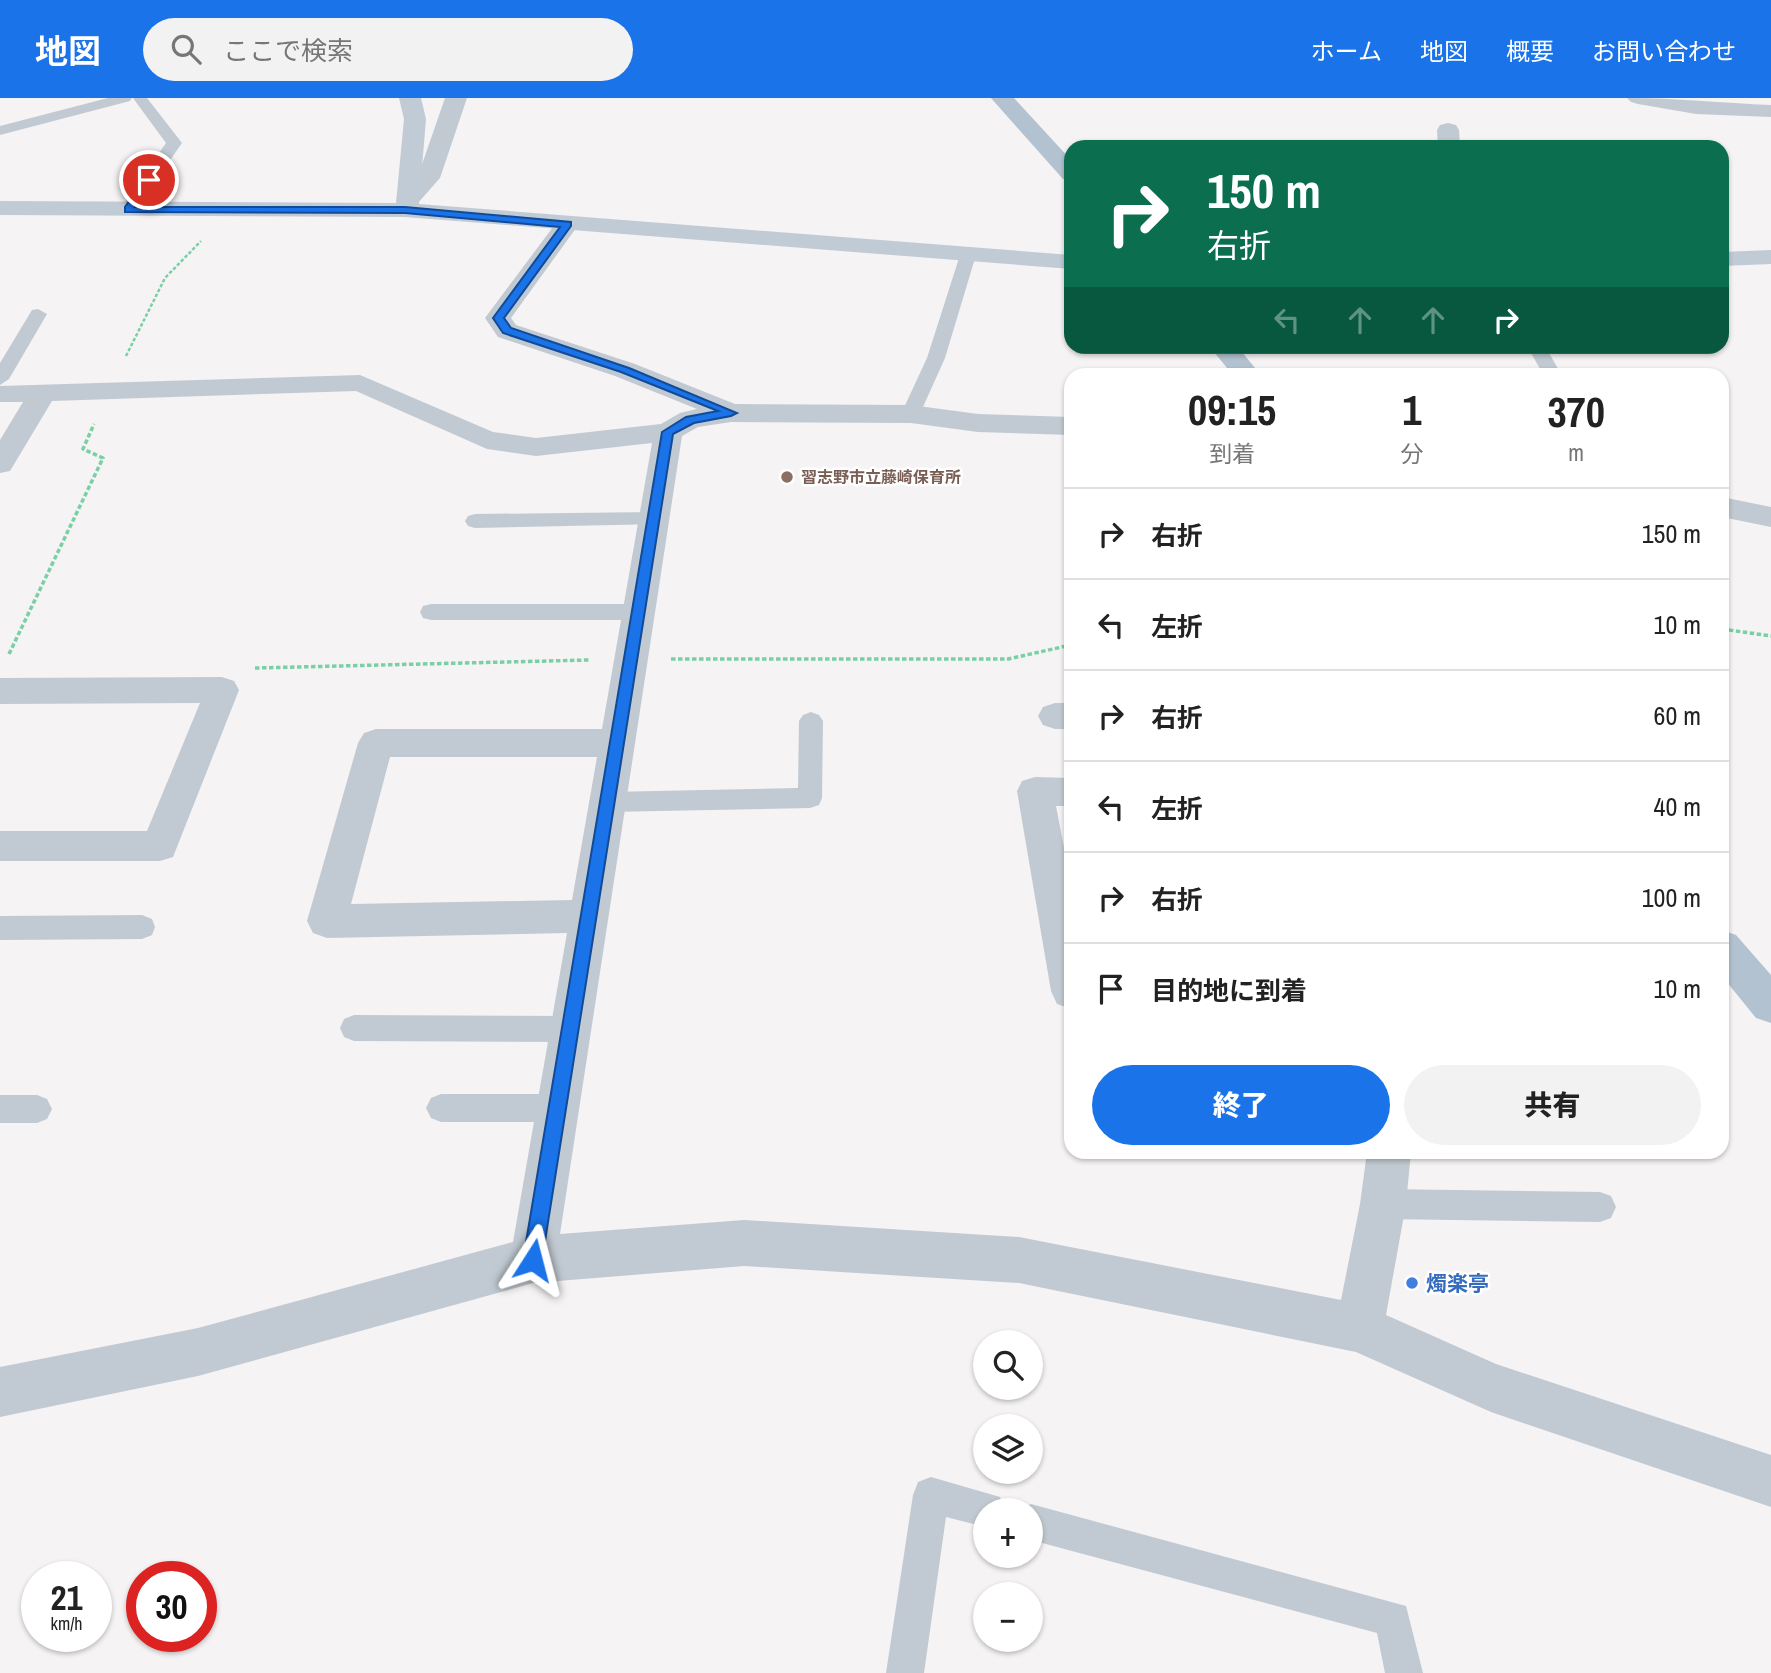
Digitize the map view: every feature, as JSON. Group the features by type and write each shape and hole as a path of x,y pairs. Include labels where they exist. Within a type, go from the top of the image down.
{"main road":[{"path":"1002,98 1064,166"},
{"path":"1229,354 1241,368"},
{"path":"1729,955 1771,1005"}],"street":[{"path":"407,204 415,119 410,98"},
{"path":"407,204 429,178 456,98"},
{"path":"1638,98 1696,108 1771,111"},
{"path":"0,208 232,210 407,204 567,224 1064,262"},
{"path":"567,224 498,318 507,331 625,370 731,413"},
{"path":"1729,259 1771,257"},
{"path":"0,394 360,383 488,440 536,447 667,432 690,419 731,413 911,414 978,423 1064,426"},
{"path":"0,464 43,392"},
{"path":"533,1260 667,432"},
{"path":"1729,509 1771,517"},
{"path":"0,846 160,846 222,690 3,676"},
{"path":"589,916 327,921 376,743 617,743"},
{"path":"1064,792 1035,791 1064,952"},
{"path":"1359,1328 1383,1204 1388,1159"},
{"path":"0,1392 198,1352 533,1260 744,1243 1020,1260 1359,1328 1491,1387 1771,1481"}],"lane":[{"path":"0,131 125,98"},
{"path":"128,209 174,143 140,98"},
{"path":"911,414 936,358 968,255"},
{"path":"0,379 38,314"},
{"path":"475,521 653,519"},
{"path":"431,612 638,612"},
{"path":"607,802 810,798 811,721"},
{"path":"0,929 142,927"},
{"path":"354,1028 570,1029"},
{"path":"441,1108 558,1108"},
{"path":"0,1109 37,1109"},
{"path":"1383,1204 1600,1207"},
{"path":"905,1673 931,1495 973,1506"},
{"path":"1043,1525 1393,1619 1404,1673"}],"path":[{"path":"3,676 103,458 83,449 165,278 232,210"},
{"path":"1729,630 1771,636"},
{"path":"247,668 631,659 1008,659 1064,647"}],"place":[{"name":"習志野市立藤崎保育所","path":"787,477"},
{"name":"燭楽亭","path":"1412,1283"}],"route":[{"path":"149,180 128,209 405,210 567,224 498,318 507,331 625,370 731,413 690,419 667,432 533,1260"}]}
